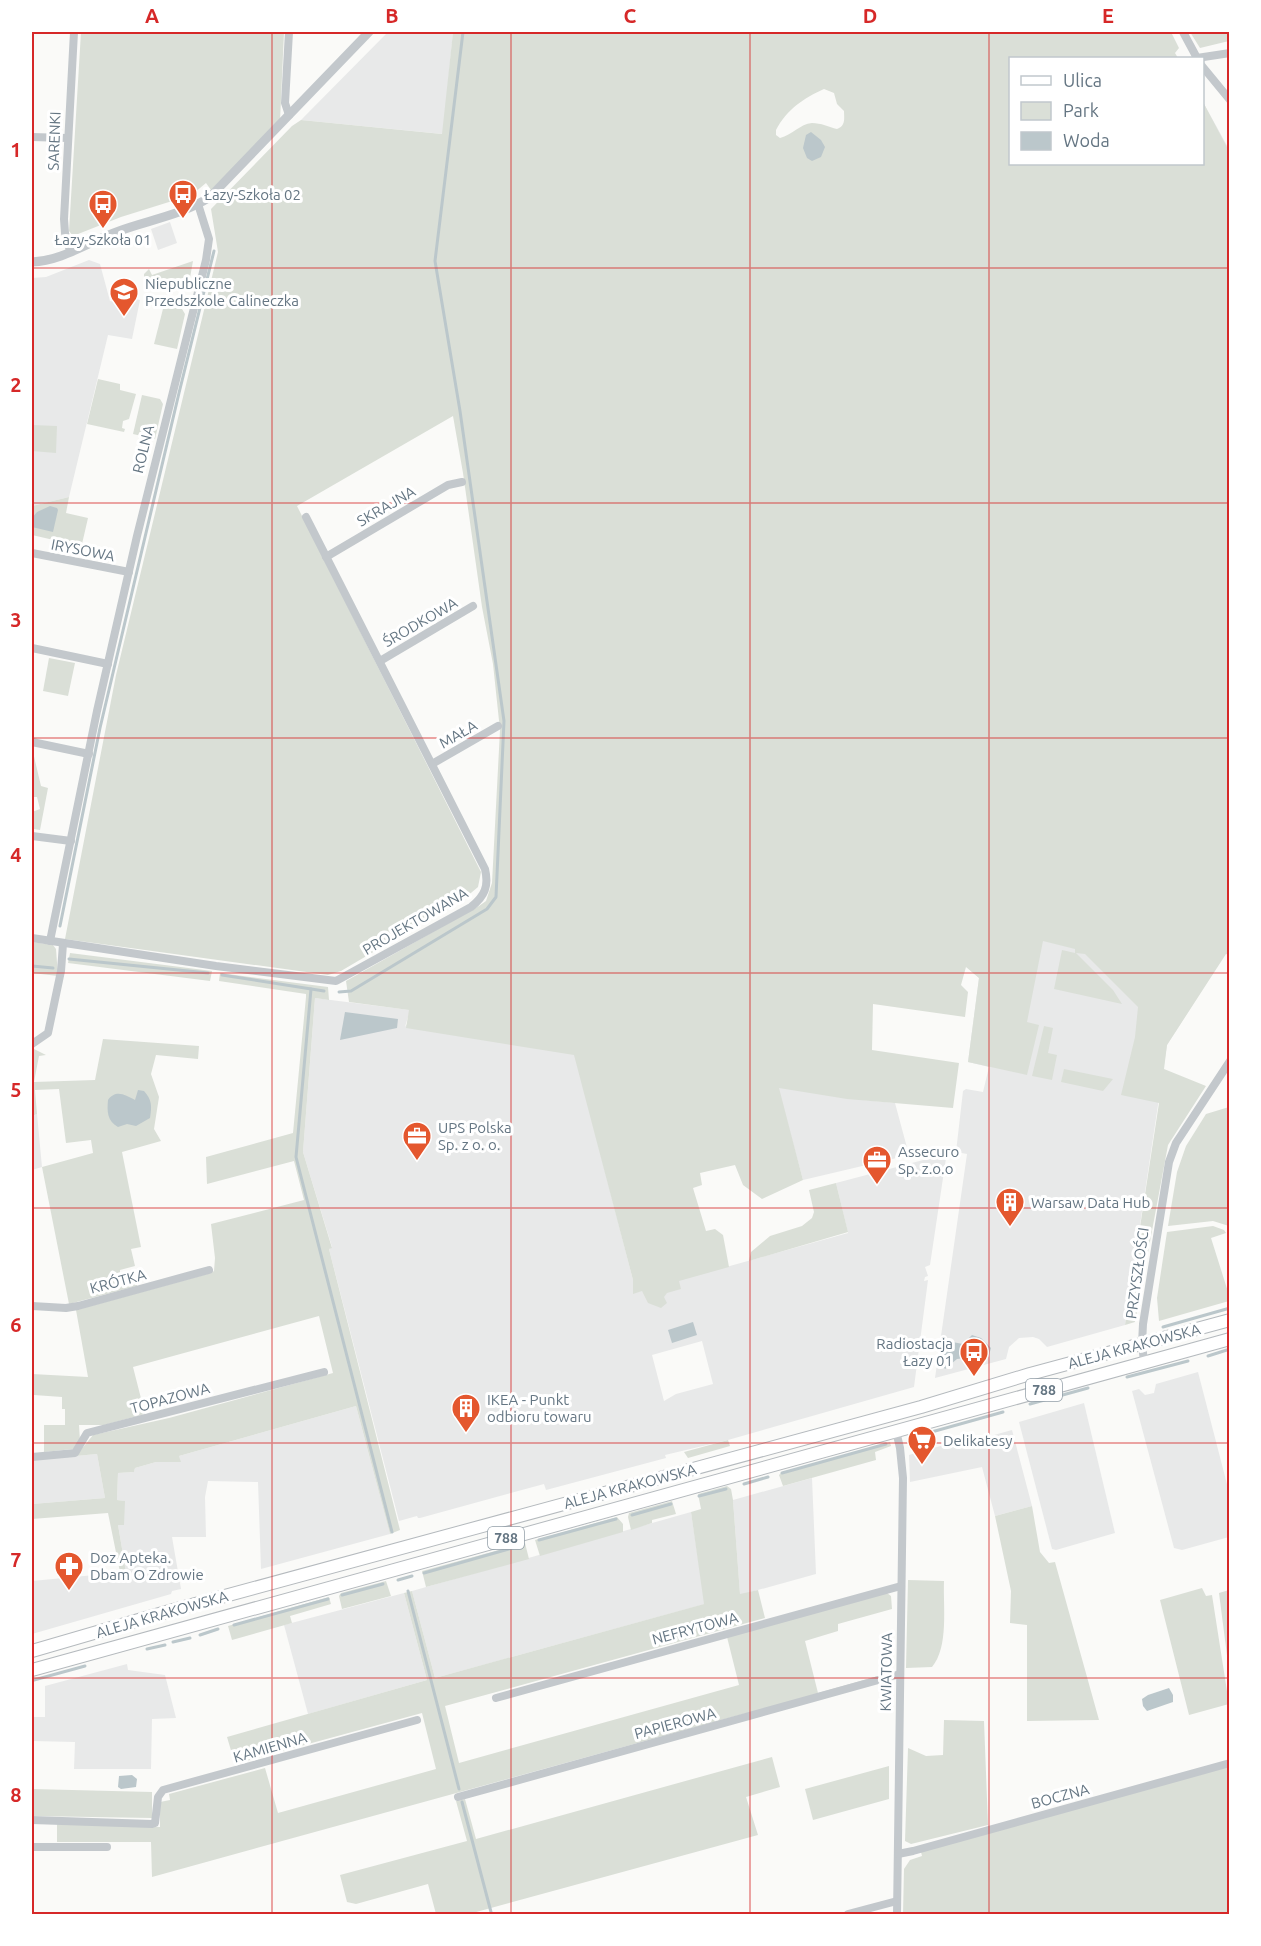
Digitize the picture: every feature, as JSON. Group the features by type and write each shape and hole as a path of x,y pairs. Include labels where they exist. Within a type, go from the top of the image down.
{"main road":[{"name":"ALEJA KRAKOWSKA","path":"32,1651 166,1612 911,1410 1030,1374 1230,1320"},
{"name":"ALEJA KRAKOWSKA","path":"32,1670 1230,1339"}],"street":[{"name":"SARENKI","path":"70,251 64,226 74,32"},
{"path":"289,32 285,103 289,115"},
{"path":"32,262 49,260 117,231 180,212 198,204 219,189 369,32"},
{"path":"1183,32 1196,57"},
{"path":"1204,57 1230,53"},
{"path":"1204,67 1230,100"},
{"path":"32,137 67,138"},
{"name":"ROLNA","path":"50,941 129,572 208,250 209,239 198,204"},
{"name":"SKRAJNA","path":"326,556 448,485 462,482"},
{"name":"PROJEKTOWANA","path":"32,938 271,974 336,981 471,907 484,894 487,878 485,869 306,517"},
{"name":"IRYSOWA","path":"32,553 129,572"},
{"name":"ŚRODKOWA","path":"380,661 473,606"},
{"path":"32,648 108,664"},
{"name":"MAŁA","path":"432,764 498,726"},
{"path":"32,742 89,754"},
{"path":"32,836 71,841"},
{"path":"32,1044 48,1033 61,971 63,944"},
{"name":"PRZYSZŁOŚCI","path":"1144,1362 1142,1344 1146,1302 1169,1162 1176,1143 1230,1061"},
{"name":"KRÓTKA","path":"32,1306 66,1308 78,1306 209,1269"},
{"name":"TOPAZOWA","path":"32,1457 75,1453 87,1433 324,1372"},
{"name":"KWIATOWA","path":"896,1431 903,1478 897,1914"},
{"name":"NEFRYTOWA","path":"496,1698 901,1586"},
{"name":"PAPIEROWA","path":"458,1797 900,1674"},
{"name":"KAMIENNA","path":"32,1820 155,1823 158,1797 163,1790 417,1720"},
{"name":"BOCZNA","path":"898,1854 1230,1763"},
{"path":"32,1846 107,1846"},
{"path":"848,1914 897,1901"}],"shaded area":[{"path":"388,32 453,32 443,134 301,120"},
{"path":"1204,104 1230,151 1229,948 1167,1045 1125,1325 1047,1347 1039,1339 1033,1337 1019,1338 1009,1347 1006,1359 935,1378 967,1154 956,1152 963,1091 966,1089 983,1092 989,1067 968,1062 979,978 925,930 866,950 863,1100 895,1103 909,1155 803,1180 778,1088 575,1055 633,1280 633,1293 848,1233 836,1183 927,1159 946,1158 930,1265 925,1267 928,1276 924,1281 928,1280 914,1387 546,1490 544,1484 420,1518 417,1516 399,1521 329,1249 332,1247 303,1152 315,998 410,1010 405,1027 1009,165 1204,165","holes":["702,1341 713,1384 676,1394 664,1401 652,1355"]},
{"path":"170,222 177,243 158,250 151,229"},
{"path":"89,260 100,264 110,301 115,302 117,295 140,300 132,339 108,335 69,497 32,506 32,278 46,277"},
{"path":"37,1114 42,1167 32,1170 32,1116"},
{"path":"1198,1372 1229,1492 1229,1537 1182,1550 1174,1548 1132,1391 1139,1389 1145,1395 1154,1393 1156,1384"},
{"path":"1084,1403 1115,1533 1056,1550 1052,1549 1019,1422"},
{"path":"356,1406 390,1534 261,1569 258,1482 208,1481 205,1497 206,1537 172,1537 181,1589 172,1591 171,1594 32,1634 32,1581 126,1572 118,1525 124,1525 124,1501 117,1500 118,1473 134,1472 135,1468 156,1462 180,1462 179,1456"},
{"path":"1012,1430 1032,1506 995,1516 982,1467 910,1482 909,1455 972,1437 976,1440"},
{"path":"97,1454 105,1498 32,1504 32,1460"},
{"path":"812,1478 816,1574 740,1595 733,1500"},
{"path":"691,1512 705,1604 435,1678 412,1591"},
{"path":"404,1593 427,1680 308,1714 284,1625"},
{"path":"127,1664 128,1670 165,1675 176,1718 152,1719 151,1769 74,1769 75,1742 32,1741 32,1717 45,1717 45,1686"}],"green space":[{"path":"81,32 284,32 280,121 211,190 206,183 185,197 121,217 73,236 69,231"},
{"path":"453,32 1171,32 1179,48 1175,53 1177,57 1009,57 1009,165 1204,165 1204,104 1229,151 1229,955 1226,954 1167,1045 1164,1069 1206,1086 1168,1145 1135,1322 1125,1325 1159,1103 1121,1095 1135,1037 1138,1007 1085,954 1076,953 1113,990 1122,1004 1054,989 1062,950 1075,953 1075,949 1043,941 1027,1022 1039,1025 1027,1075 968,1062 979,978 966,967 961,985 968,992 965,1017 873,1004 872,1050 959,1063 953,1108 847,1099 779,1088 803,1180 762,1199 743,1185 735,1165 700,1173 702,1185 693,1188 706,1231 715,1229 723,1235 729,1267 679,1281 681,1289 667,1293 664,1297 667,1303 661,1308 648,1303 642,1291 633,1294 633,1280 574,1055 406,1028 409,1010 349,1002 346,981 479,906 486,901 492,883 500,730 493,664 453,416 297,506 481,872 478,887 465,898 341,971 328,975 65,939 116,675 218,252 211,209 292,126 301,120 442,134","holes":["824,89 834,93 837,104 844,111 844,122 840,128 812,123 780,138 776,135 776,130 785,116 810,96"]},
{"path":"1190,32 1229,32 1229,41 1200,48"},
{"path":"193,261 188,289 151,281 149,289 144,285 144,274 149,269 152,275"},
{"path":"164,305 182,309 185,314 177,349 154,344"},
{"path":"98,379 120,384 120,390 136,394 129,419 123,421 124,432 87,424"},
{"path":"142,395 160,399 163,404 155,439 133,434"},
{"path":"32,425 57,426 56,453 32,451"},
{"path":"69,497 66,513 88,518 79,557 56,552 58,541 32,535 32,506"},
{"path":"49,658 75,663 68,696 43,691"},
{"path":"32,748 41,786 48,788 40,830 34,829 32,812 40,809 37,797 33,797 32,793"},
{"path":"32,942 53,945 56,949 58,976 32,973"},
{"path":"70,953 212,971 210,981 68,963"},
{"path":"220,973 328,987 329,1000 315,998 303,1152 332,1248 329,1249 400,1530 390,1534 356,1406 179,1456 181,1462 156,1462 135,1468 134,1472 118,1473 117,1500 125,1501 124,1525 118,1525 126,1572 120,1572 108,1513 32,1519 32,1504 105,1498 97,1454 76,1456 93,1435 169,1418 333,1373 319,1316 133,1367 145,1414 104,1425 79,1425 80,1441 73,1449 44,1452 44,1425 65,1425 65,1409 62,1409 62,1397 34,1395 32,1374 88,1377 76,1310 211,1273 214,1271 215,1258 211,1224 304,1200 294,1161 207,1184 206,1157 293,1133 306,997 306,994 219,981"},
{"path":"1044,1026 1053,1028 1048,1053 1057,1055 1052,1080 1032,1076"},
{"path":"103,1039 199,1046 198,1059 156,1055 151,1074 159,1097 154,1129 161,1141 122,1152 141,1247 131,1249 135,1266 120,1270 120,1283 137,1282 137,1286 69,1304 42,1167 93,1153 91,1140 66,1143 59,1089 35,1090 37,1114 32,1116 32,1048 46,1055 39,1056 34,1082 95,1080"},
{"path":"1064,1069 1113,1079 1103,1091 1061,1082"},
{"path":"1229,1107 1229,1226 1213,1221 1168,1226 1177,1172 1186,1146 1206,1114"},
{"path":"836,1183 848,1232 749,1261 751,1252 770,1236 802,1226 812,1218 814,1212 809,1190"},
{"path":"1213,1226 1226,1233 1211,1238 1229,1301 1159,1321 1157,1298 1167,1232"},
{"path":"728,1440 730,1446 688,1458 684,1452"},
{"path":"890,1442 891,1446 875,1452 876,1460 783,1486 779,1475 781,1473"},
{"path":"727,1486 731,1489 733,1500 740,1594 758,1590 765,1618 445,1706 459,1763 739,1685 727,1637 887,1593 891,1596 892,1609 838,1624 838,1631 805,1641 818,1693 892,1672 891,1680 743,1714 152,1877 151,1842 57,1842 57,1823 160,1827 160,1802 170,1800 169,1794 265,1768 278,1813 436,1769 422,1713 235,1764 227,1737 427,1680 404,1593 412,1591 435,1678 704,1604 691,1512 701,1509 698,1494"},
{"path":"672,1501 676,1514 652,1520 652,1523 631,1530 629,1513"},
{"path":"1032,1506 1040,1552 1049,1563 1055,1562 1099,1720 1027,1721 1027,1625 1010,1623 1011,1591 995,1516"},
{"path":"617,1517 623,1524 623,1532 540,1556 535,1540"},
{"path":"525,1543 529,1559 426,1587 422,1571"},
{"path":"908,1580 944,1581 943,1638 941,1649 932,1667 906,1668"},
{"path":"386,1581 391,1596 342,1609 339,1596 341,1593"},
{"path":"1202,1588 1206,1596 1212,1595 1229,1704 1189,1715 1160,1600"},
{"path":"1230,1590 1229,1671 1219,1593"},
{"path":"329,1597 331,1604 290,1616 292,1623 232,1640 228,1626"},
{"path":"944,1720 984,1721 988,1825 911,1844 905,1841 908,1748 926,1756 943,1755"},
{"path":"772,1757 780,1787 746,1797 758,1835 469,1914 436,1914 428,1884 356,1904 347,1902 340,1875 467,1841 456,1801 465,1799 476,1839"},
{"path":"1229,1765 1229,1914 903,1914 904,1869 910,1860 922,1856 921,1852"},
{"path":"889,1766 889,1799 813,1820 805,1789"},
{"path":"32,1789 152,1792 152,1818 32,1816"}],"water":[{"path":"811,132 821,140 825,147 821,157 812,161 807,158 803,148 806,135"},
{"path":"50,506 58,510 53,532 32,527 32,518 37,512"},
{"path":"345,1012 398,1019 397,1028 340,1040"},
{"path":"138,1090 144,1091 150,1100 150,1118 136,1126 127,1124 118,1127 114,1125 108,1112 108,1100 117,1094 135,1100"},
{"path":"693,1322 697,1335 672,1343 668,1330"},
{"path":"972,1335 981,1338 991,1348 989,1355 957,1359 945,1369 941,1351 947,1341 963,1344"},
{"path":"1169,1688 1173,1695 1173,1702 1147,1711 1142,1699"},
{"path":"132,1775 137,1779 136,1787 121,1789 118,1787 119,1776"}],"waterway":[{"path":"339,992 351,991 487,909 496,897 504,721 460,411 435,261 463,32"},
{"path":"60,926 100,728 214,251"},
{"path":"69,959 208,973"},
{"path":"32,966 53,968"},
{"path":"222,975 324,991"},
{"path":"311,989 296,1157 392,1532"},
{"path":"1163,1327 1230,1308"},
{"path":"1208,1356 1230,1349"},
{"path":"1127,1377 1188,1361"},
{"path":"1030,1404 1088,1388"},
{"path":"910,1438 1003,1412"},
{"path":"782,1473 886,1444"},
{"path":"744,1484 768,1477"},
{"path":"699,1496 726,1489"},
{"path":"632,1515 671,1504"},
{"path":"539,1540 616,1519"},
{"path":"424,1573 523,1545"},
{"path":"398,1580 412,1576"},
{"path":"342,1595 383,1584"},
{"path":"408,1591 459,1789"},
{"path":"234,1625 328,1599"},
{"path":"200,1635 218,1629"},
{"path":"173,1642 190,1638"},
{"path":"147,1649 165,1645"},
{"path":"34,1680 85,1666"},
{"path":"462,1802 491,1912"}],"place":[{"name":"Łazy-Szkoła 02","path":"183,220"},
{"name":"Łazy-Szkoła 01","path":"103,230"},
{"name":"Niepubliczne Przedszkole Calineczka","path":"124,318"},
{"name":"UPS Polska Sp. z o. o.","path":"417,1162"},
{"name":"Assecuro Sp. z.o.o","path":"877,1186"},
{"name":"Warsaw Data Hub","path":"1010,1228"},
{"name":"Radiostacja Łazy 01","path":"974,1378"},
{"name":"IKEA - Punkt odbioru towaru","path":"466,1434"},
{"name":"Delikatesy","path":"922,1466"},
{"name":"Doz Apteka. Dbam O Zdrowie","path":"69,1592"}]}
